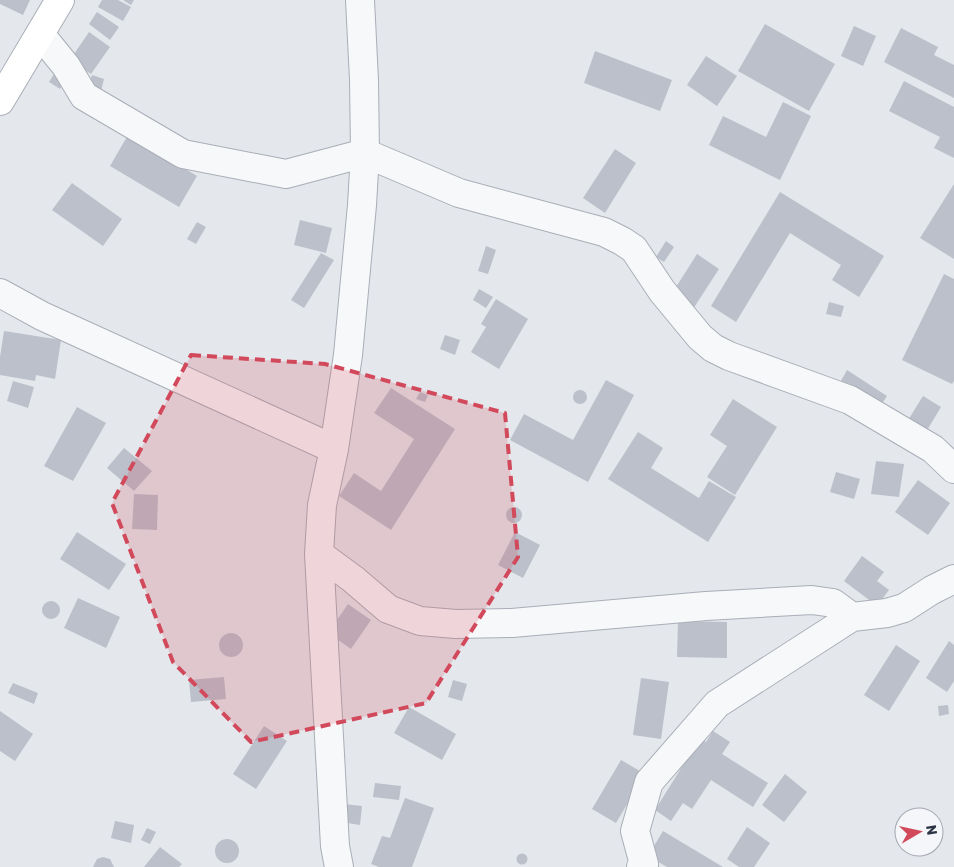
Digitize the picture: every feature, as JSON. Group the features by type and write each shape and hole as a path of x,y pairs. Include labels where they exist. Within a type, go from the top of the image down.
{"main road":[{"path":"0,101 60,0"}],"street":[{"path":"334,860 319,554 322,505 334,449 348,355 365,154 360,0"},
{"path":"40,34 66,66 84,96 183,154 286,174 365,154 459,193 604,232 622,240 634,249 700,337 713,348 729,356 850,400 952,460"},
{"path":"0,293 42,316 334,449"},
{"path":"319,554 353,579 388,609 420,621 456,624 512,623 706,606 812,600 833,603 852,617"},
{"path":"643,866 635,831 649,782 717,704 852,617 887,613 904,608 932,590 954,579"}],"highlighted area":[{"path":"191,355 325,364 505,413 518,557 426,703 251,742 173,662 112,503"}],"building":[{"path":"0,0 30,0 23,15 0,4"},
{"path":"102,0 118,0 131,7 123,21 98,7"},
{"path":"123,0 134,0 131,5"},
{"path":"97,12 119,27 110,40 89,24"},
{"path":"765,24 835,64 809,111 738,71"},
{"path":"854,26 876,36 863,66 841,56"},
{"path":"901,28 938,47 934,55 954,65 954,98 884,62"},
{"path":"89,32 110,47 91,74 70,60"},
{"path":"595,51 672,80 660,111 584,83"},
{"path":"706,56 737,76 717,106 687,85"},
{"path":"57,69 68,75 60,89 49,82"},
{"path":"92,75 104,79 100,95 87,91"},
{"path":"904,81 954,107 954,158 934,148 940,137 889,111"},
{"path":"783,102 811,116 780,180 709,145 723,116 766,137"},
{"path":"128,135 197,176 179,207 110,166"},
{"path":"615,149 636,163 605,213 583,198"},
{"path":"72,183 122,219 103,246 52,210"},
{"path":"954,184 954,259 920,238"},
{"path":"780,192 884,256 859,297 832,280 841,265 790,233 736,322 711,306"},
{"path":"300,220 332,228 326,253 294,245"},
{"path":"197,222 206,227 196,244 187,239"},
{"path":"666,241 674,247 664,262 656,257"},
{"path":"486,246 496,250 488,274 478,271"},
{"path":"321,253 334,260 304,308 291,300"},
{"path":"697,254 719,269 693,309 671,295"},
{"path":"944,274 954,279 954,381 952,384 902,360"},
{"path":"479,289 493,297 486,308 473,300"},
{"path":"496,299 528,319 499,369 471,352 486,327 481,324"},
{"path":"829,302 844,306 841,317 826,314"},
{"path":"4,331 61,340 55,379 36,375 35,381 0,375 0,357"},
{"path":"445,335 460,340 455,355 440,349"},
{"path":"847,370 887,396 876,413 837,388"},
{"path":"606,380 634,395 588,482 510,440 524,414 573,440"},
{"path":"13,381 34,387 28,408 7,401"},
{"path":"391,388 455,429 391,530 339,496 354,473 381,491 414,439 374,413"},
{"path":"580,390 585,392 587,397 585,402 580,404 575,402 573,397 575,392"},
{"path":"420,392 428,395 425,402 416,399"},
{"path":"923,396 941,407 923,437 905,425"},
{"path":"733,399 777,427 735,495 707,477 727,446 710,435"},
{"path":"77,407 106,423 73,481 44,466"},
{"path":"638,432 663,448 651,468 699,498 709,481 736,497 708,542 608,479"},
{"path":"124,448 152,471 134,491 107,468"},
{"path":"876,461 904,464 899,497 871,494"},
{"path":"836,472 860,479 854,499 830,492"},
{"path":"918,480 950,503 928,535 895,512"},
{"path":"134,494 158,495 157,530 132,529"},
{"path":"511,507 517,507 522,512 520,521 511,523 506,518 506,512"},
{"path":"77,532 126,564 109,590 60,559"},
{"path":"515,532 540,545 523,578 498,565"},
{"path":"862,556 884,572 877,581 889,590 877,606 844,581"},
{"path":"78,598 120,617 106,648 64,628"},
{"path":"47,601 55,601 60,606 58,617 47,619 42,614 42,606"},
{"path":"348,604 371,620 351,649 328,633"},
{"path":"678,621 727,622 727,658 677,657"},
{"path":"231,633 240,636 243,645 240,654 231,657 222,654 219,645 222,636"},
{"path":"949,641 954,645 954,681 947,692 926,678"},
{"path":"896,645 920,661 889,711 864,695"},
{"path":"224,677 226,699 191,702 189,680"},
{"path":"641,678 669,682 661,739 633,735"},
{"path":"453,680 467,684 462,701 448,697"},
{"path":"13,683 38,693 34,704 8,693"},
{"path":"948,705 949,714 939,716 938,706"},
{"path":"409,707 456,734 442,760 394,733"},
{"path":"0,711 33,734 15,761 0,751"},
{"path":"264,726 287,741 256,789 233,774"},
{"path":"713,731 730,742 722,754 768,783 753,807 711,780 692,809 683,803 671,821 655,810 700,738 706,742"},
{"path":"621,760 645,774 616,823 592,809"},
{"path":"785,774 807,792 784,822 762,805"},
{"path":"375,783 401,786 399,800 373,797"},
{"path":"405,798 434,808 412,867 379,867 371,864 382,836 390,838"},
{"path":"344,804 362,806 360,825 341,822"},
{"path":"115,821 134,825 131,843 111,838"},
{"path":"747,827 770,843 754,867 739,867 727,859"},
{"path":"147,828 156,832 150,844 141,840"},
{"path":"663,831 723,867 667,867 648,856"},
{"path":"227,839 236,842 239,851 236,860 227,863 218,860 215,851 218,842"},
{"path":"160,847 182,864 179,867 144,867"},
{"path":"520,854 524,854 527,859 526,863 520,864 517,861 517,857"},
{"path":"103,857 110,859 114,867 93,867 97,859"}]}
